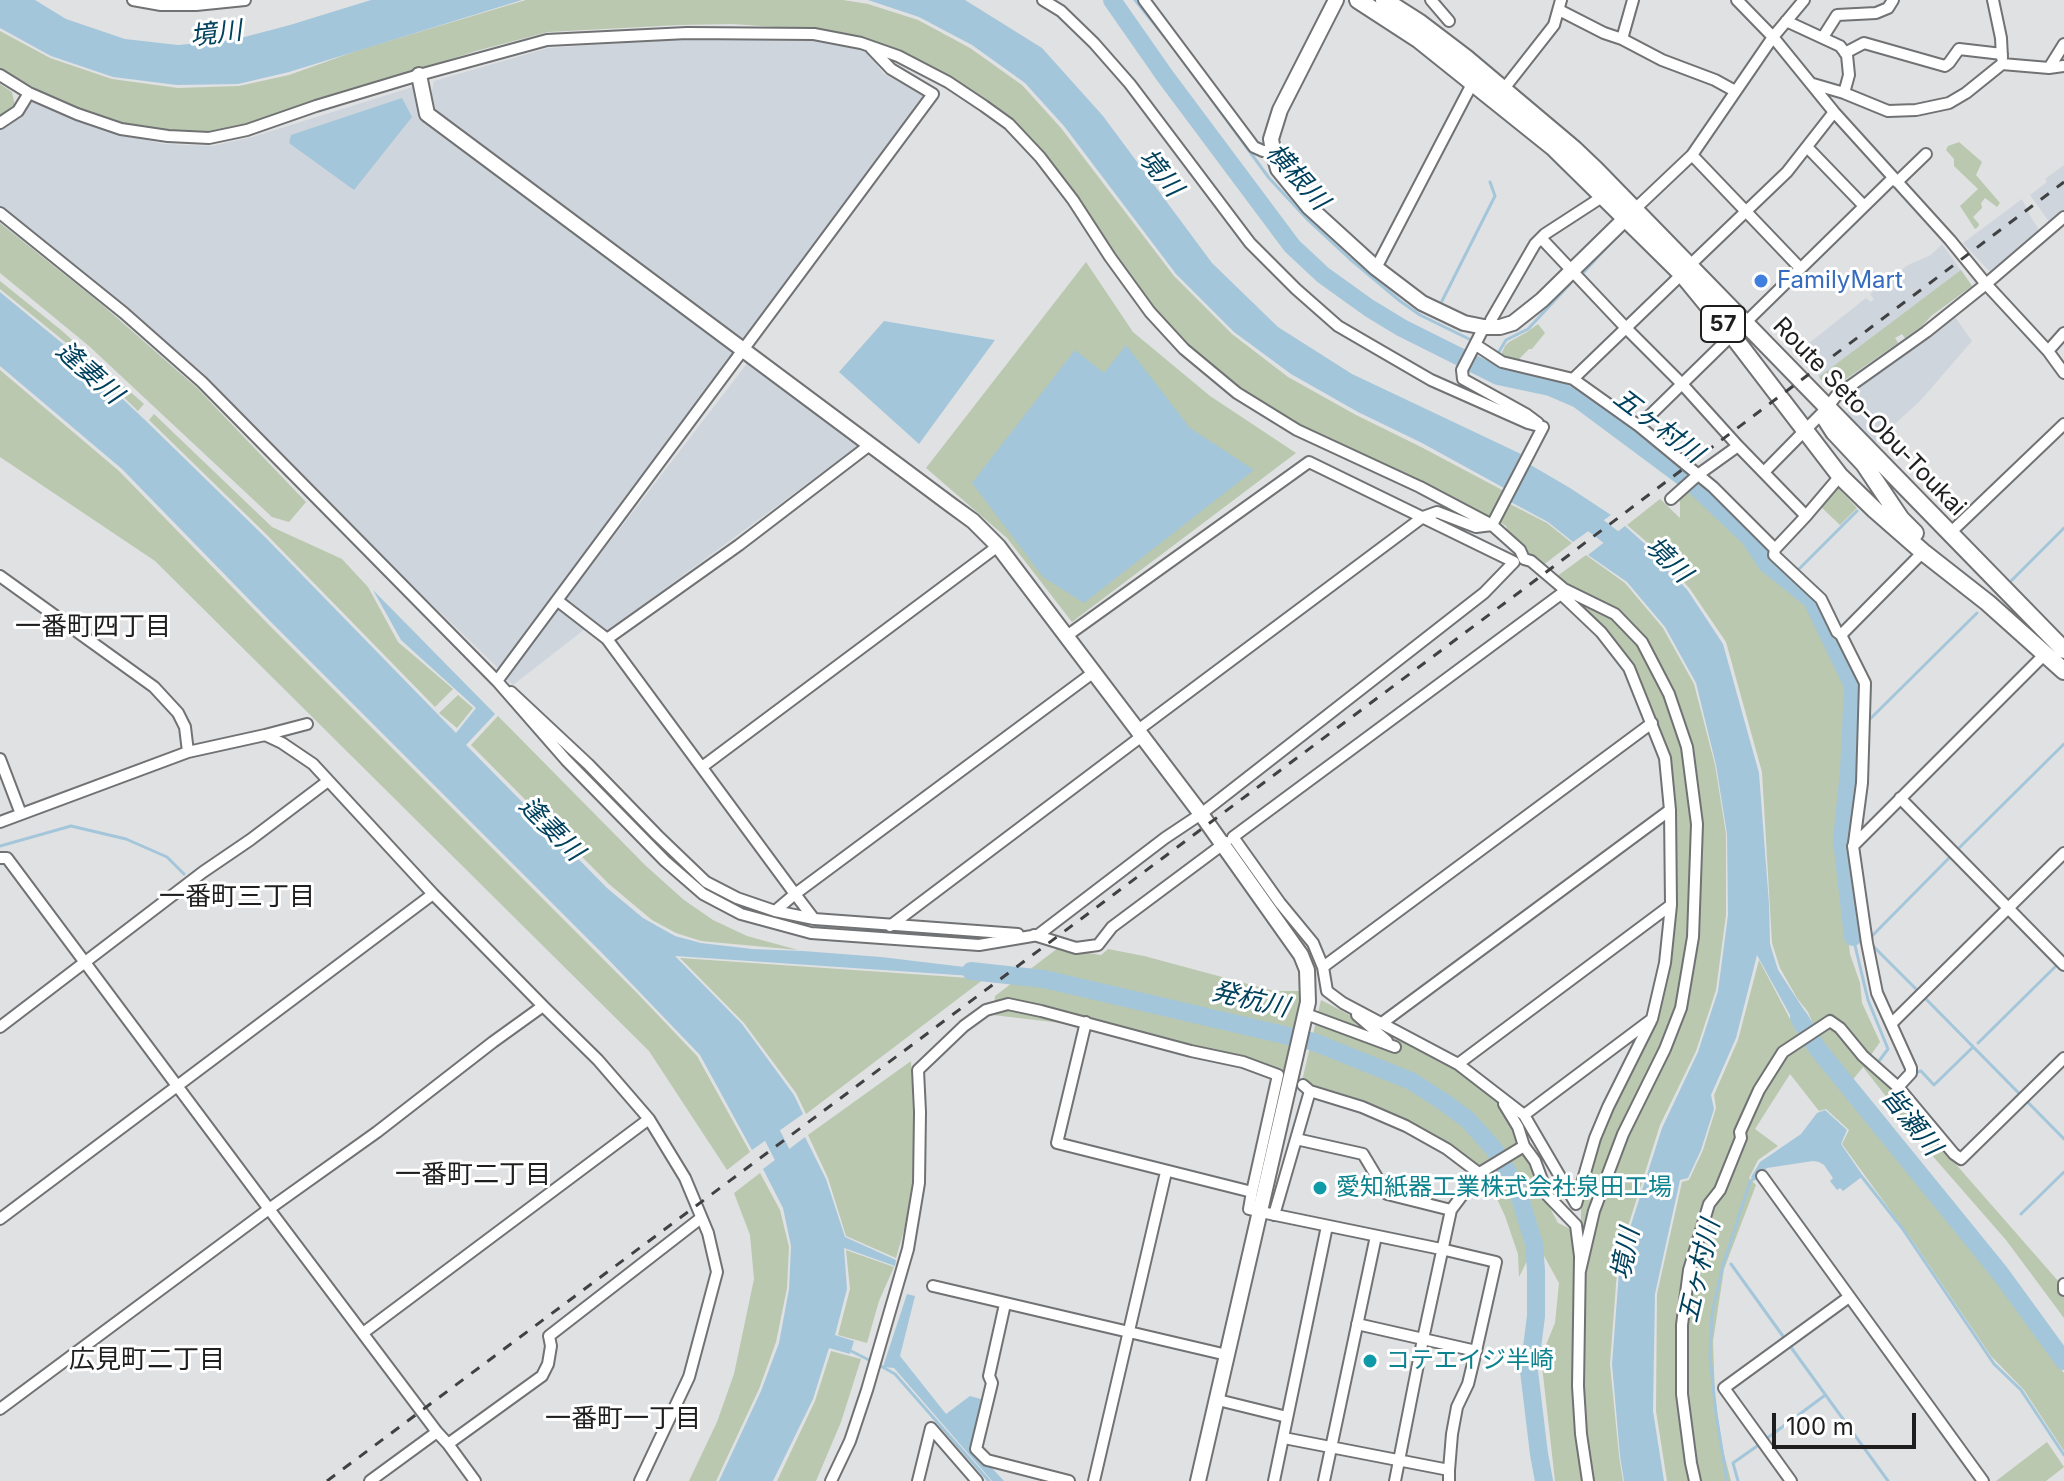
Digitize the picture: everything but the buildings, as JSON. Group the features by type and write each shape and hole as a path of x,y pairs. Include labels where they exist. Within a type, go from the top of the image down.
{"main road":[{"name":"Route Seto-Obu-Toukai","path":"1358,0 1418,39 1473,82 1554,148 1602,197 1630,214"},
{"name":"Route Seto-Obu-Toukai","path":"1384,0 1420,23 1574,149 1630,214 1745,323 2058,645 2064,671"},
{"name":"Route Seto-Obu-Toukai","path":"1686,270 1840,476 1875,510 1960,581 2058,645"},
{"name":"57","path":"1827,408 1825,418 1834,432 1864,464 1901,519 1946,561 1960,581"}],"street":[{"path":"133,0 161,5 245,0"},
{"path":"1043,0 1061,11 1130,84 1250,243 1338,326 1431,380 1543,427"},
{"path":"1144,0 1254,147 1273,151"},
{"path":"1154,11 1159,0"},
{"path":"1336,0 1280,110 1271,139 1278,169 1309,207 1376,268 1422,303 1464,323 1488,327 1513,323 1542,300 1692,155 1773,37 1804,0"},
{"path":"1431,0 1449,21"},
{"path":"1622,39 1633,0"},
{"path":"1737,0 1773,37 1834,112 2048,351 2064,373"},
{"path":"1823,37 1837,15 1876,13 1888,8 1893,0"},
{"path":"1811,84 1844,93 1888,111 1916,110 1949,103 1966,93 2002,59 1993,0"},
{"path":"1503,90 1554,25 1560,5 1604,33 1735,91"},
{"path":"1786,21 1840,46 1847,55 1849,75 1844,93"},
{"path":"0,75 29,93 121,129 209,138 247,130 419,75 547,40 687,33 814,34 870,47 898,56 948,82 1009,124 1048,168 1150,312 1184,349 1237,393 1297,430 1420,487 1492,525 1520,550 1519,560 1484,593 1201,814 1038,935 979,945 811,933 741,914 703,894 665,861 566,760 497,681 202,382 124,313 0,213"},
{"path":"1845,53 1864,43 1945,66 1959,49 2049,68 2064,66"},
{"path":"2049,68 2064,44"},
{"path":"497,681 933,94 891,69 870,47"},
{"path":"419,75 427,114 973,521 998,546 1201,814 1228,840 1313,943 1323,967 1327,991 1395,1047 1305,1016"},
{"path":"1376,268 1473,82"},
{"path":"0,123 18,111 29,93"},
{"path":"1573,379 1787,172 1834,112"},
{"path":"1807,147 1864,206"},
{"path":"1745,323 1864,206 1926,154"},
{"path":"1692,155 1800,268"},
{"path":"1543,427 1526,414 1468,383 1463,379 1462,370 1535,244 1602,197"},
{"path":"1764,472 1836,396 1926,332 2064,217"},
{"path":"1541,238 1806,516"},
{"path":"2048,351 2064,333"},
{"path":"1639,426 1732,335"},
{"path":"1475,347 1502,362 1573,379 1639,426 1698,475 1775,549"},
{"path":"1949,534 2064,424"},
{"path":"1492,525 1543,427"},
{"path":"607,639 739,545 871,444"},
{"path":"1671,499 1738,446"},
{"path":"1068,635 1309,462 1519,560 1531,561 1601,632 1629,668 1665,758 1670,810 1671,905 1665,963 1652,1019 1595,1138 1576,1204 1580,1271 1578,1386 1588,1481"},
{"path":"1840,476 1775,549 1774,555 1821,599 1865,683 1862,783 1853,846 1877,993 1911,1068 1911,1073 1898,1087"},
{"path":"890,926 1423,517 1437,512 1476,527 1492,525"},
{"path":"702,767 998,546"},
{"path":"1841,635 1923,552"},
{"path":"0,576 154,687 178,713 185,727 188,752"},
{"path":"497,681 588,764 706,882 737,898 775,911 814,919 1038,935 1076,948 1098,945 1112,927 1562,591"},
{"path":"1562,591 1615,614 1642,642 1669,694 1687,747 1697,824 1693,937 1681,1008 1665,1049 1623,1134 1594,1211 1580,1271"},
{"path":"558,601 607,639 814,919"},
{"path":"1853,846 2058,645"},
{"path":"775,911 1094,672"},
{"path":"1323,967 1652,723"},
{"path":"0,822 188,752 307,724"},
{"path":"265,735 313,764 433,894 598,1060 649,1119 685,1178 708,1233 717,1272 689,1377 643,1476 631,1481"},
{"path":"0,759 21,814"},
{"path":"0,1027 328,781"},
{"path":"1900,798 2064,965"},
{"path":"1382,1023 1670,810"},
{"path":"1198,1481 1227,1355 1267,1214 1309,987 1301,955 1228,840"},
{"path":"1892,1023 2064,853"},
{"path":"0,858 7,858 475,1481"},
{"path":"0,1219 433,894"},
{"path":"1458,1064 1671,905"},
{"path":"1343,1003 1458,1064 1524,1115 1576,1204"},
{"path":"831,1481 863,1403 908,1249 919,1183 918,1070 964,1026 986,1010 1008,1004 1243,1062 1280,1076 1249,1209 1496,1262 1468,1384 1457,1407 1449,1476 1399,1461 1284,1438"},
{"path":"0,1409 543,1006"},
{"path":"1524,1115 1652,1019"},
{"path":"1695,1481 1682,1394 1682,1325 1689,1270 1709,1204 1720,1190 1741,1138 1740,1132 1759,1090 1783,1052 1830,1021 1898,1087 1961,1159 2064,1058"},
{"path":"1086,1022 1057,1143 1252,1192"},
{"path":"1267,1214 1296,1139 1306,1088 1406,1126 1447,1149 1480,1174"},
{"path":"1499,1095 1518,1127 1524,1146 1535,1161 1548,1196 1576,1225"},
{"path":"363,1333 649,1119"},
{"path":"1296,1139 1363,1154 1387,1194 1451,1210"},
{"path":"1395,1481 1451,1210 1480,1174 1524,1146"},
{"path":"1094,1481 1166,1172"},
{"path":"1762,1176 1983,1481"},
{"path":"448,1444 542,1376 548,1364 549,1336 701,1218"},
{"path":"1274,1481 1327,1226"},
{"path":"1324,1481 1376,1236"},
{"path":"933,1286 1227,1355"},
{"path":"1791,1481 1724,1388 1849,1297"},
{"path":"1005,1304 989,1376 992,1383 976,1449 987,1460 1069,1481"},
{"path":"1357,1324 1476,1351"},
{"path":"1218,1400 1287,1417"},
{"path":"918,1481 931,1428 977,1481"},
{"path":"370,1481 437,1432"}],"shaded area":[{"path":"685,39 815,40 866,51 884,74 925,96 742,341 433,113 430,100 434,81 548,48"},
{"path":"416,86 421,120 734,351 498,668 358,533 204,374 128,308 0,206 0,129 23,114 33,100 77,120 120,134 164,144 212,146 252,137"},
{"path":"2064,165 2064,210 2050,223 2030,195"},
{"path":"2022,199 2040,231 1991,273 1963,243"},
{"path":"1942,244 1972,286 1905,338 1902,334 1895,338 1898,343 1830,390 1799,351 1866,298 1871,302 1874,299 1870,294 1908,265 1931,255"},
{"path":"1955,317 1972,341 1921,400 1874,443 1848,416 1848,406 1843,400 1871,376"},
{"path":"749,361 861,444 606,632 594,622 513,685 505,678"}],"green space":[{"path":"526,0 843,0 868,4 918,20 970,48 1022,85 1061,128 1174,276 1232,334 1288,377 1504,491 1491,518 1406,474 1303,428 1240,389 1188,345 1152,307 1058,171 1020,128 962,87 858,39 804,29 733,24 548,32 476,51 257,122 220,131 182,134 137,127 61,103 0,68 0,31 50,58 112,79 178,88 239,86 289,75 359,50"},
{"path":"0,84 12,92 15,106 0,116"},
{"path":"1959,142 1982,162 1976,175 2000,203 1997,207 1985,198 1982,208 1973,217 1979,224 1975,229 1960,206 1978,189 1954,166 1954,159 1946,150"},
{"path":"0,223 100,303 197,388 306,502 289,522 272,517 89,346 0,273"},
{"path":"1086,262 1133,332 1210,396 1296,453 1072,622 1007,538 926,468"},
{"path":"1961,270 1972,286 1922,326 1905,338 1902,334 1895,338 1898,343 1830,390 1819,377"},
{"path":"0,281 144,404 138,411 75,350 0,289"},
{"path":"1538,324 1545,333 1520,358 1519,363 1500,357 1509,342"},
{"path":"0,370 119,471 636,992 697,1056 750,1152 727,1170 649,1051 155,561 0,457"},
{"path":"154,414 272,527 342,559 368,587 398,642 453,689 435,707 266,534 149,420"},
{"path":"1836,486 1857,508 1840,525 1819,505"},
{"path":"1686,489 1748,541 1764,567 1808,602 1848,687 1846,772 1837,840 1850,954 1860,983 1862,1003 1880,1042 1866,1062 1895,1089 1953,1161 2059,1282 2064,1296 2064,1318 2006,1240 1930,1153 1863,1067 1851,1082 1817,1034 1808,1012 1780,968 1772,943 1762,772 1726,642 1690,589 1655,549 1627,525 1660,499 1680,518 1680,494"},
{"path":"1508,503 1547,523 1572,543 1542,566 1510,537 1506,526 1498,521"},
{"path":"1586,555 1625,583 1663,628 1694,684 1715,765 1726,834 1726,915 1716,990 1696,1051 1660,1125 1618,1258 1610,1364 1623,1481 1555,1481 1541,1357 1555,1323 1559,1283 1543,1254 1525,1193 1509,1160 1524,1151 1558,1223 1581,1234 1581,1208 1600,1137 1654,1023 1670,960 1668,758 1654,715 1633,668 1556,577"},
{"path":"458,695 473,708 457,728 439,713"},
{"path":"498,716 646,866 684,900 713,920 747,936 798,950 701,941 676,933 652,920 609,884 471,745"},
{"path":"1058,948 1101,955 1108,949 1274,991 1299,991 1300,1008 1283,1073 1243,1059 1078,1025 993,1015 995,996"},
{"path":"680,958 984,979 806,1114 796,1093 744,1023"},
{"path":"1759,960 1799,1036 1791,1052 1805,1043 1973,1250 2064,1373 2064,1451 2024,1390 1991,1356 1842,1144 1849,1130 1826,1109 1819,1111 1790,1074 1755,1129 1778,1146 1758,1160 1749,1178 1756,1185 1724,1269 1713,1341 1715,1398 1731,1481 1667,1481 1656,1411 1657,1294 1682,1182 1689,1180 1703,1150 1716,1108 1714,1095 1738,1040"},
{"path":"1321,1000 1357,1019 1380,1026 1456,1067 1496,1098 1513,1126 1518,1144 1479,1169 1420,1129 1369,1103 1302,1081"},
{"path":"911,1061 914,1132 912,1182 906,1223 896,1258 846,1236 828,1178 808,1135"},
{"path":"1499,1166 1518,1210 1531,1253 1519,1277 1518,1254 1486,1175"},
{"path":"760,1173 780,1210 789,1247 787,1288 776,1342 759,1389 716,1481 689,1481 717,1422 734,1374 754,1279 750,1235 734,1193"},
{"path":"846,1250 894,1267 879,1301 867,1343 838,1335 850,1289"},
{"path":"831,1351 861,1359 841,1422 816,1481 777,1481 815,1401"},
{"path":"2047,1442 2064,1467 2046,1481 1996,1481"}],"water":[{"path":"0,0 35,0 66,19 125,39 178,45 233,40 371,0 522,0 289,72 238,84 177,85 113,77 51,56 0,28"},
{"path":"868,0 965,0 1042,48 1103,116 1212,263 1278,327 1352,374 1521,454 1504,488 1291,374 1234,332 1176,274 1064,126 1025,83 972,45 919,17"},
{"path":"402,98 412,117 354,190 289,143 291,135"},
{"path":"0,292 74,353 145,420 266,538 456,733 476,708 401,640 373,590 495,714 466,745 607,888 643,918 675,936 701,943 881,957 998,971 987,977 675,956 742,1024 794,1095 803,1114 752,1150 700,1055 122,469 0,366"},
{"path":"884,321 995,340 919,444 839,372"},
{"path":"1126,345 1190,428 1254,470 1084,603 1043,577 972,483 1075,350 1104,373"},
{"path":"1529,464 1611,515 1573,542 1548,522 1509,501"},
{"path":"1625,526 1654,552 1688,591 1723,644 1759,773 1770,944 1778,970 1812,1027 1801,1035 1757,955 1736,1038 1711,1095 1714,1109 1701,1150 1688,1178 1680,1180 1655,1294 1653,1411 1664,1481 1624,1481 1612,1364 1620,1259 1662,1128 1698,1052 1718,991 1728,915 1727,834 1716,765 1696,683 1665,627 1627,582 1588,555"},
{"path":"1825,1110 1847,1130 1841,1144 1863,1176 1843,1191 1840,1188 1837,1190 1824,1165 1813,1161 1767,1168 1754,1181 1751,1177 1760,1162 1801,1134 1817,1113"},
{"path":"805,1137 826,1179 845,1237 896,1260 895,1266 844,1248 847,1289 835,1335 854,1341 850,1354 829,1348 813,1399 773,1481 719,1481 761,1391 779,1343 789,1289 791,1246 783,1208 763,1169"},
{"path":"907,1294 915,1296 900,1356 946,1414 970,1396 981,1399 986,1407 977,1452 1004,1481 992,1481 894,1368 883,1367"}],"waterway":[{"name":"五ヶ村川","path":"1112,0 1292,246 1323,275 1402,328 1498,376 1550,387 1578,399 1695,486 1750,538 1767,564 1812,600 1853,686 1842,840 1853,937"},
{"name":"横根川","path":"1135,0 1164,36"},
{"name":"横根川","path":"1179,55 1269,178 1308,220 1400,301 1420,315 1469,339"},
{"path":"1442,301 1495,196 1490,182"},
{"name":"横根川","path":"1584,272 1606,248"},
{"name":"横根川","path":"1497,355 1506,340 1528,329 1570,284"},
{"path":"1799,569 1857,511"},
{"name":"境川","path":"1578,512 1629,555"},
{"path":"2011,581 2064,528"},
{"path":"1869,720 1977,613"},
{"name":"五ヶ村川","path":"1851,719 1859,720"},
{"path":"1958,849 2064,744"},
{"path":"0,846 71,826 126,839 167,857 184,874"},
{"path":"1871,937 1950,857"},
{"name":"五ヶ村川","path":"1863,940 1853,937 1868,1000 1888,1049 1876,1065"},
{"path":"1870,943 1918,991"},
{"path":"1978,1043 2057,965"},
{"name":"発杭川","path":"971,971 1044,979 1314,1042 1411,1081 1468,1120 1494,1149 1517,1188 1534,1244 1536,1316 1529,1371 1544,1481"},
{"path":"1924,997 2064,1139"},
{"name":"皆瀬川","path":"1799,1018 1817,1048 2000,1273 2064,1361"},
{"path":"1917,1072 1921,1071 1934,1085 1972,1048"},
{"name":"逢妻川","path":"762,1115 792,1174"},
{"path":"2021,1214 2064,1172"},
{"name":"五ヶ村川","path":"1727,1481 1710,1357 1712,1314 1723,1265 1750,1182 1755,1177"},
{"path":"1862,1177 1902,1228 1994,1364 2021,1390 2064,1455"},
{"path":"1731,1264 1785,1339"},
{"path":"1790,1346 1888,1481"},
{"path":"847,1349 873,1362"},
{"path":"879,1365 895,1374 989,1481"},
{"path":"1766,1439 1824,1396"},
{"path":"1738,1481 1733,1463 1760,1444"}],"railway":[{"path":"327,1481 2064,182"}],"place":[{"name":"FamilyMart","path":"1761,281"},
{"name":"愛知紙器工業株式会社泉田工場","path":"1320,1188"},
{"name":"コテエイジ半崎","path":"1370,1361"}],"district":[{"name":"一番町四丁目","path":"93,627"},
{"name":"一番町三丁目","path":"237,897"},
{"name":"一番町二丁目","path":"473,1175"},
{"name":"広見町二丁目","path":"147,1360"},
{"name":"一番町一丁目","path":"623,1419"}]}
